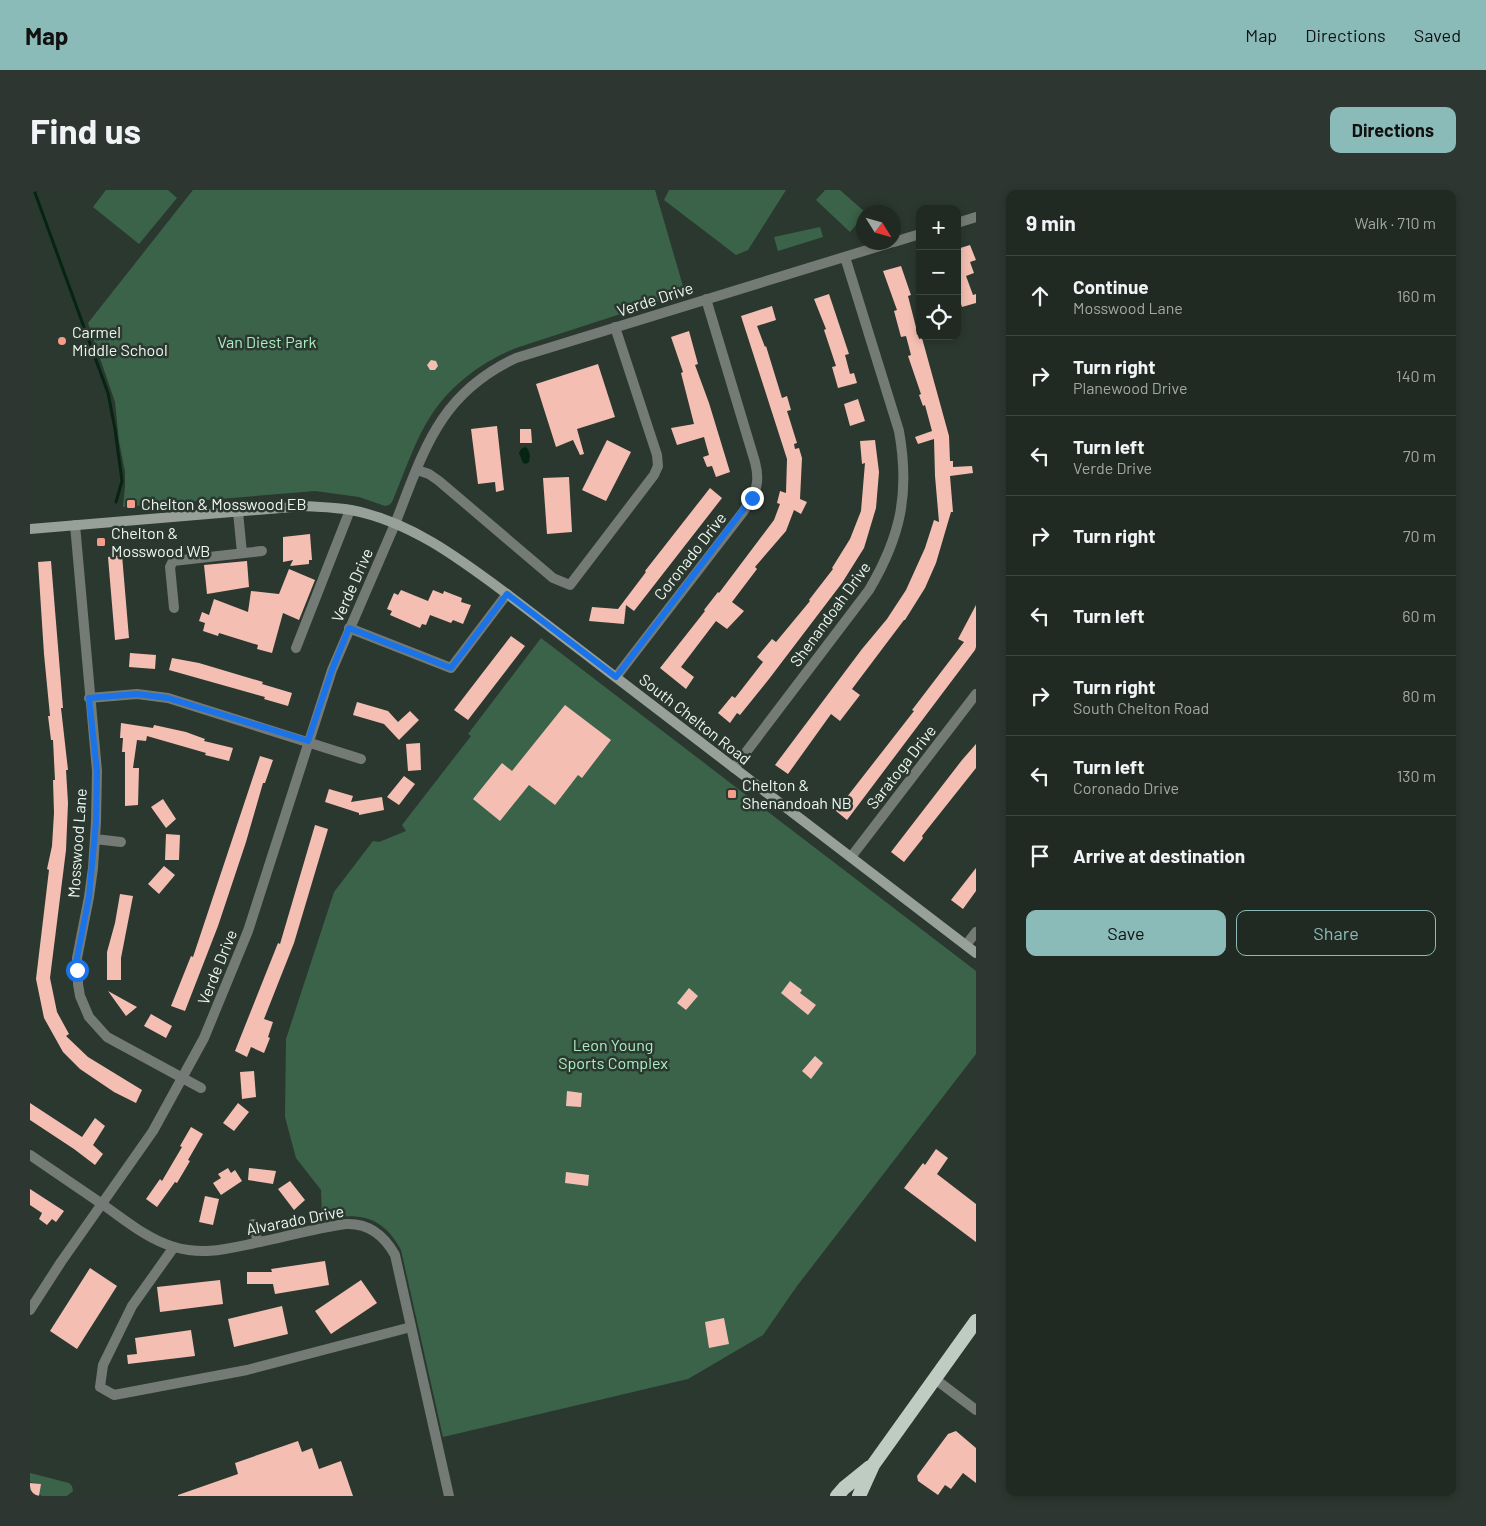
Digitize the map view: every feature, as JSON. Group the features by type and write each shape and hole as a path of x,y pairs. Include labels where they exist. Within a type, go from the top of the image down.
{"highway":[{"path":"859,1496 873,1465 976,1321"},
{"path":"837,1496 873,1465"}],"main road":[{"name":"South Chelton Road","path":"30,529 305,506 350,510 396,524 426,538 450,553 507,594 976,953"}],"street":[{"path":"961,222 976,217"},
{"name":"Verde Drive","path":"901,240 916,235"},
{"name":"Verde Drive","path":"32,1304 153,1131 204,1038 239,956 332,670 396,524 431,436 441,419 469,388 497,367 516,358 867,250"},
{"name":"Shenandoah Drive","path":"734,768 869,590 883,566 902,510 904,456 899,431 845,257"},
{"name":"Coronado Drive","path":"616,677 743,512 758,486 758,475 706,299"},
{"path":"417,470 429,474 439,481 553,578 570,586 654,475 658,466 657,455 615,328"},
{"path":"296,648 350,510"},
{"path":"238,512 242,552"},
{"name":"Mosswood Lane","path":"75,525 97,771 95,839 89,897 77,958 80,996 89,1017 107,1037 201,1088"},
{"path":"174,608 170,568 173,562 262,551"},
{"path":"349,628 451,668 507,594"},
{"path":"89,698 137,694 168,698 361,759"},
{"name":"Saratoga Drive","path":"851,858 976,694"},
{"path":"95,839 121,842"},
{"path":"966,945 976,932"},
{"name":"Alvarado Drive","path":"30,1154 137,1229 174,1247 210,1252 336,1226 355,1224 370,1228 384,1238 394,1254 448,1496"},
{"path":"253,1224 258,1242"},
{"path":"174,1247 132,1306 102,1365 100,1387 114,1395 247,1370 410,1327"},
{"path":"935,1379 976,1410"}],"green space":[{"path":"106,190 168,190 177,198 139,244 93,207"},
{"name":"Van Diest Park","path":"193,190 655,190 685,293 516,348 480,367 458,384 432,414 415,445 392,502 389,505 385,506 359,497 315,491 123,507 125,472 119,441 115,402 88,323"},
{"path":"669,190 786,190 748,250 736,255 664,200"},
{"path":"825,190 840,190 857,205 856,225 850,232 816,200"},
{"path":"820,227 823,237 778,251 774,237"},
{"name":"Leon Young Sports Complex","path":"541,638 976,971 976,1054 797,1286 763,1335 688,1379 443,1437 401,1250 386,1229 368,1219 347,1216 322,1220 321,1190 296,1158 285,1117 286,1039 334,892 373,841 379,842 406,831 402,825 471,736 468,734"},
{"path":"30,1473 69,1483 73,1491 67,1496 42,1496 39,1494 40,1484 30,1482"}],"shaded area":[{"path":"525,447 528,449 530,456 529,462 526,464 523,463 519,453"}],"building":[{"path":"970,245 976,260 970,262 974,273 966,276 973,295 976,294 976,303 962,307 961,304 961,248"},
{"path":"901,266 911,295 908,296 916,327 916,340 923,340 949,436 950,461 953,461 953,467 972,466 973,473 950,476 953,512 951,512 936,563 925,588 905,620 852,689 860,695 840,721 831,714 788,774 775,765 862,649 887,619 906,590 925,548 934,520 939,522 934,439 918,444 915,437 932,431 908,356 911,355 906,336 901,337 894,311 897,310 883,271"},
{"path":"829,294 849,354 845,355 850,374 854,373 857,383 838,388 832,367 836,366 824,330 826,329 814,299"},
{"path":"772,306 776,320 757,326 766,346 782,398 787,396 791,410 787,411 797,443 794,444 795,449 799,448 802,458 800,499 807,502 801,514 794,510 786,531 755,567 757,569 732,602 744,611 727,629 716,621 681,667 694,677 686,689 660,668 774,520 780,504 777,503 780,491 786,493 787,459 741,316"},
{"path":"689,331 698,364 695,365 730,472 716,477 712,466 707,467 703,457 709,455 704,437 677,445 671,428 694,424 681,373 683,372 671,337"},
{"path":"431,360 436,361 438,366 435,370 430,370 427,365"},
{"path":"598,364 615,417 577,429 584,454 580,455 573,440 556,447 536,384"},
{"path":"858,399 865,421 850,426 844,404"},
{"path":"497,426 504,490 496,492 495,482 478,484 471,429"},
{"path":"520,429 531,429 532,443 520,443"},
{"path":"607,440 631,452 606,501 582,490"},
{"path":"875,440 879,472 876,508 864,548 842,583 769,679 740,715 737,713 730,723 718,713 732,696 735,698 763,662 757,657 772,639 776,642 810,601 833,569 850,539 861,511 865,463 862,464 860,441"},
{"path":"569,477 572,532 547,534 543,478"},
{"path":"710,488 722,498 634,611 626,605 624,624 589,621 592,607 618,609 645,571"},
{"path":"310,534 312,560 309,560 309,564 290,566 293,560 283,562 283,537"},
{"path":"122,555 129,638 115,640 108,557"},
{"path":"51,561 63,708 61,708 68,770 66,770 68,803 66,850 50,978 57,1012 69,1034 66,1036 88,1057 142,1090 136,1103 114,1092 80,1069 63,1052 44,1018 36,979 49,870 47,869 52,846 53,780 55,780 53,740 51,740 48,716 50,716 38,562"},
{"path":"247,561 249,587 207,594 204,565"},
{"path":"289,569 315,580 299,620 283,613 272,653 257,649 258,645 219,633 218,636 203,631 205,623 199,621 202,612 209,615 214,599 248,612 251,591 279,594"},
{"path":"401,590 428,601 433,590 443,594 444,591 462,598 461,602 471,605 463,624 453,620 451,623 430,615 426,625 422,624 420,628 390,615 392,611 387,609 394,593 398,595"},
{"path":"976,605 975,650 847,820 836,811 914,711 912,710 964,642 958,639"},
{"path":"511,636 525,646 468,720 454,710"},
{"path":"130,653 156,655 155,669 129,667"},
{"path":"172,658 199,663 263,682 262,684 292,693 288,706 264,699 265,697 169,670"},
{"path":"357,702 388,711 398,722 410,711 419,720 399,740 384,724 353,715"},
{"path":"565,705 611,740 582,778 578,775 555,805 529,785 500,821 473,799 502,763 512,771"},
{"path":"121,723 153,728 154,725 186,732 205,739 204,741 233,748 229,761 147,736 146,741 137,740 133,768 139,768 138,805 125,806 125,752 122,752 123,738 120,738"},
{"path":"420,743 421,770 408,771 406,744"},
{"path":"976,744 976,768 922,836 923,838 904,862 891,852"},
{"path":"260,756 273,760 265,783 263,783 218,926 185,1011 171,1006 191,956 193,957"},
{"path":"404,776 415,784 399,805 387,797"},
{"path":"329,789 353,796 351,802 382,797 384,810 359,815 359,813 325,802"},
{"path":"163,799 176,819 166,828 151,807"},
{"path":"315,825 328,829 294,943 264,1019 273,1022 268,1037 270,1038 264,1053 251,1047 247,1057 235,1051 278,943 280,944"},
{"path":"166,834 180,835 179,860 165,860"},
{"path":"164,866 175,875 159,894 148,884"},
{"path":"976,868 976,891 963,909 951,900"},
{"path":"120,894 133,896 121,958 121,980 107,980 107,952"},
{"path":"790,981 802,990 800,993 816,1005 808,1015 781,993"},
{"path":"689,988 698,996 686,1010 677,1003"},
{"path":"108,991 137,1007 126,1016"},
{"path":"151,1014 172,1026 166,1038 144,1026"},
{"path":"815,1056 823,1063 811,1079 802,1071"},
{"path":"254,1071 256,1097 242,1099 240,1072"},
{"path":"567,1091 582,1093 581,1107 566,1106"},
{"path":"30,1103 82,1137 95,1118 105,1126 93,1145 103,1154 95,1165 30,1120"},
{"path":"238,1103 249,1112 234,1131 223,1123"},
{"path":"191,1127 203,1134 177,1183 175,1182 157,1207 146,1199 160,1179 162,1181 182,1147 180,1146"},
{"path":"936,1149 948,1158 937,1174 976,1204 976,1242 904,1188 923,1163 925,1165"},
{"path":"228,1168 231,1173 235,1170 242,1181 221,1195 213,1183 221,1178 218,1174"},
{"path":"249,1168 276,1171 273,1184 248,1180"},
{"path":"566,1172 589,1175 588,1186 565,1183"},
{"path":"290,1181 305,1200 294,1210 278,1189"},
{"path":"30,1189 64,1211 56,1222 52,1219 47,1225 39,1219 42,1213 30,1205"},
{"path":"205,1196 219,1199 213,1225 199,1222"},
{"path":"325,1261 329,1285 275,1294 273,1284 247,1284 247,1272 272,1272 271,1269"},
{"path":"90,1268 117,1286 77,1349 50,1331"},
{"path":"220,1280 223,1304 160,1312 157,1287"},
{"path":"361,1280 377,1303 331,1334 315,1311"},
{"path":"282,1306 288,1334 234,1347 228,1319"},
{"path":"724,1318 729,1344 709,1348 705,1322"},
{"path":"191,1330 195,1356 128,1364 127,1355 137,1354 135,1338"},
{"path":"956,1431 976,1448 976,1483 963,1473 951,1489 945,1485 938,1495 918,1481 917,1476 948,1434"},
{"path":"298,1441 302,1452 312,1448 319,1469 341,1461 353,1496 178,1496 238,1474 235,1463"},
{"path":"30,1483 41,1484 39,1496 30,1496"}],"waterway":[{"path":"34,190 108,393 122,481 116,502"}],"place":[{"name":"Carmel Middle School","path":"62,341"},
{"name":"Chelton & Mosswood EB","path":"131,504"},
{"name":"Chelton & Mosswood WB","path":"101,542"},
{"name":"Chelton & Shenandoah NB","path":"732,794"}],"route":[{"path":"77,970 77,958 93,868 97,804 97,771 89,698 137,694 154,695 308,741 332,670 349,628 451,668 507,594 616,677 752,498"}]}
